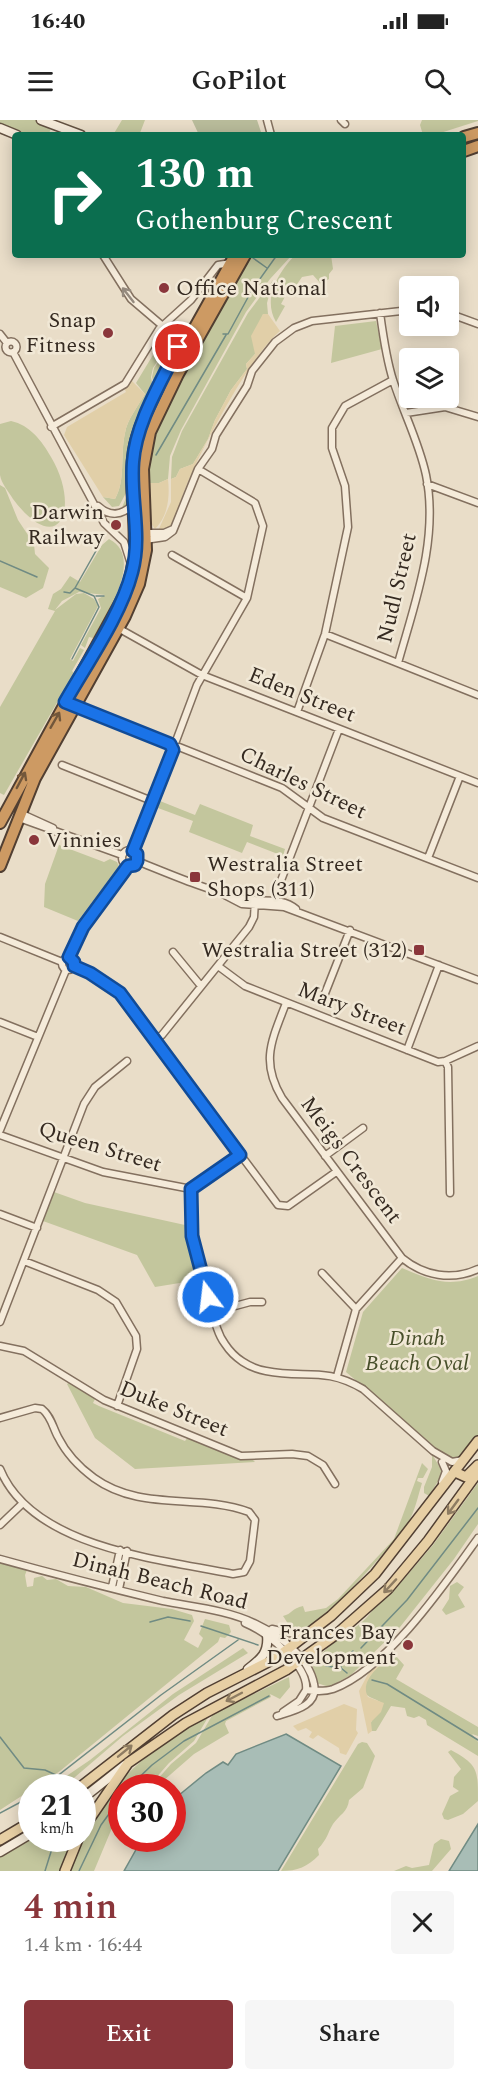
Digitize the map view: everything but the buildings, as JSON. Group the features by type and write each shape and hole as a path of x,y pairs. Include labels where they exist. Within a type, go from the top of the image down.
{"highway":[{"path":"19,815 4,814 118,628 142,576 143,475 147,442 190,345 238,258"},
{"path":"0,866 35,778 124,594 142,536 134,503 134,451 139,430 155,397 190,345"}],"main road":[{"path":"96,1774 154,1728 207,1693 289,1650 307,1635 375,1574 478,1441"},
{"path":"454,1472 466,1478 478,1465"},
{"path":"96,1810 128,1763 186,1723 297,1662 338,1632 388,1589 428,1541 478,1472"},
{"path":"0,1840 18,1829"},
{"path":"65,1871 73,1852"}],"street":[{"path":"41,120 57,123 75,132"},
{"path":"267,121 276,120"},
{"path":"105,258 131,299 164,326 174,337 178,347 155,397"},
{"path":"51,427 122,386 164,326 191,300 219,264 238,258"},
{"path":"142,536 168,532 176,524 198,469 212,448 216,434 247,386 252,370 275,342 307,323 340,319 349,315 399,310"},
{"name":"Nudl Street","path":"380,313 393,380 420,451 427,484 430,520 428,550 398,663"},
{"path":"459,317 478,324"},
{"path":"164,326 173,329 190,345"},
{"path":"0,334 7,343 16,344 13,352 51,427 98,506 108,529 124,542 129,553 124,594"},
{"path":"174,337 190,345"},
{"path":"297,712 325,634 348,527 345,486 332,448 332,428 345,406 393,380"},
{"path":"406,413 445,407 478,417"},
{"path":"133,851 202,675 246,598 261,542 263,526 260,514 249,498 198,469"},
{"path":"427,484 478,503"},
{"path":"98,506 108,514 115,514 128,510 134,503"},
{"path":"172,555 246,598"},
{"name":"Eden Street","path":"118,628 202,675 478,783"},
{"path":"325,634 478,695"},
{"name":"Charles Street","path":"70,704 282,788 309,809 478,878"},
{"path":"276,904 339,729"},
{"path":"62,765 152,801"},
{"path":"428,858 460,776"},
{"path":"19,815 44,822 60,834 122,855"},
{"path":"128,850 137,854 135,865 128,866 123,863 122,855 128,850"},
{"path":"137,861 219,892 242,904 255,902 290,904 299,912 478,980"},
{"path":"62,962 69,957 83,927 128,866"},
{"path":"155,1040 162,1035 252,923 255,902"},
{"path":"322,1001 350,930"},
{"path":"0,937 62,962 66,970"},
{"path":"173,952 201,986"},
{"path":"69,957 74,962 74,966"},
{"path":"407,1050 440,964"},
{"path":"0,1132 66,970 74,966"},
{"path":"74,966 90,973 120,993 276,1203 288,1206 336,1172"},
{"name":"Mary Street","path":"218,966 245,986 407,1050 445,1062"},
{"name":"Meigs Crescent","path":"286,1003 271,1045 270,1073 282,1098 402,1258 417,1268 438,1275 455,1276 478,1269"},
{"path":"0,1022 38,1037"},
{"path":"450,1193 448,1067 445,1062 478,1046"},
{"path":"0,1322 89,1095 127,1061"},
{"path":"325,1156 363,1128"},
{"name":"Queen Street","path":"0,1132 63,1158 111,1174 191,1189"},
{"path":"240,1155 191,1189 192,1236 213,1312 226,1346 248,1365 268,1372 337,1376 363,1389 433,1450 452,1462 464,1460"},
{"path":"0,1214 37,1228"},
{"path":"337,1376 356,1309 402,1258"},
{"path":"24,1261 98,1290 116,1302 136,1336 137,1349 117,1406"},
{"path":"322,1273 356,1309"},
{"path":"213,1312 250,1302 262,1302"},
{"name":"Duke Street","path":"0,1346 24,1351 117,1406 241,1456 292,1454 308,1456 323,1465 334,1484"},
{"path":"0,1418 35,1408 44,1410 62,1444 77,1464 95,1479 126,1495 245,1510 255,1518 249,1565 246,1571 239,1574 120,1550 58,1528 23,1503 8,1486 0,1469"},
{"path":"433,1450 454,1472"},
{"path":"422,1516 430,1499 445,1479 446,1472 442,1462"},
{"path":"0,1526 23,1503"},
{"path":"315,1691 304,1707 278,1716 299,1701 306,1690 329,1690 345,1684 374,1663 436,1593 478,1538"},
{"path":"116,1588 120,1550"},
{"path":"116,1588 127,1551"},
{"name":"Dinah Beach Road","path":"0,1559 255,1623 274,1634 289,1650 305,1679 306,1690"},
{"path":"220,1613 267,1635 289,1650"},
{"path":"255,1623 294,1636 307,1635"},
{"path":"241,1676 264,1656 268,1645 267,1635"},
{"name":"Dinah Beach Road","path":"297,1662 312,1678 315,1691"},
{"path":"96,1788 128,1763"},
{"path":"0,1852 18,1841"}],"green space":[{"path":"0,120 36,120 51,126 50,132 22,132 0,123"},
{"path":"122,120 145,120 140,132 115,132"},
{"path":"192,120 257,120 261,132 198,132"},
{"path":"422,120 478,120 443,132 422,132 420,125"},
{"path":"247,258 289,258 270,279 246,312 181,430 170,456 168,479 159,483 146,483 147,459 160,415"},
{"path":"292,258 331,258 333,269 329,274 329,279 321,284 313,275 302,277 291,293 287,293 281,304 285,306 276,322 272,313 272,295 283,269"},
{"path":"273,280 267,303 268,314 263,314 255,354 246,364 247,369 231,390 208,439 193,464 180,469 176,477 171,479 172,457 182,431 248,313"},
{"path":"376,321 382,349 331,363 335,326"},
{"path":"168,336 172,339 153,368 151,377 153,387 134,425 127,454 126,493 119,506 112,507 103,497 115,499 118,492 122,476 126,428 145,394 136,383 159,345 155,342 161,337"},
{"path":"173,340 176,348 135,433 131,455 130,501 121,510 128,493 129,455 133,433 155,388 152,377 154,368"},
{"path":"11,421 30,430 39,440 60,476 65,509 61,520 54,526 43,526 29,517 13,499 2,481 0,424"},
{"path":"0,485 5,488 18,520 34,544 35,554 49,568 43,588 26,598 0,587"},
{"path":"109,539 119,547 123,558 120,585 108,613 93,638 89,637 85,648 81,645 101,608 98,599 105,595 79,592 62,601 55,610 76,594 84,593 94,599 98,606 70,659 73,661 80,648 84,650 72,671 74,673 4,795 0,793 0,707 55,611 48,609 53,594 61,589 70,576 80,582 102,545"},
{"path":"160,801 195,815 200,804 253,825 250,836 285,849 283,856 247,842 242,853 189,832 193,821 158,808"},
{"path":"59,845 104,862 110,859 117,862 119,866 78,921 44,907 45,884"},
{"path":"54,1192 85,1203 185,1225 198,1280 155,1287 137,1255 43,1221"},
{"name":"Dinah Beach Oval","path":"402,1268 422,1276 449,1282 468,1280 478,1276 478,1437 458,1467 346,1372 363,1312"},
{"path":"70,1382 95,1399 93,1403 99,1406 185,1441 188,1437 255,1462 135,1469 95,1438 67,1384"},
{"path":"432,1454 443,1473 429,1496 424,1493 424,1487 432,1467"},
{"path":"422,1463 428,1469 423,1478 418,1478 417,1481 422,1483 408,1523 356,1584 323,1616 299,1630 291,1627 283,1616 303,1606 305,1612 326,1608 338,1599 394,1539"},
{"path":"478,1483 478,1524 454,1559 400,1627 351,1675 329,1687 317,1683 313,1667 318,1659 368,1616 381,1600 391,1594 433,1545"},
{"path":"0,1563 27,1570 25,1575 27,1587 33,1586 34,1578 42,1576 47,1580 56,1579 68,1586 86,1587 123,1603 172,1609 192,1615 194,1621 184,1640 198,1648 203,1638 199,1634 205,1619 229,1625 231,1632 225,1638 220,1637 218,1642 60,1771 55,1774 18,1774 18,1798 0,1810"},
{"path":"457,1582 464,1587 458,1595 465,1607 446,1615 442,1610 449,1599 450,1586"},
{"path":"243,1648 248,1653 179,1695 123,1736 79,1774 70,1774 90,1760 173,1694"},
{"path":"391,1654 395,1655 404,1665 396,1679 478,1727 478,1736 472,1734 478,1742 478,1756 427,1725 426,1720 419,1716 414,1718 407,1716 405,1708 391,1706 376,1731 372,1731 369,1727 380,1702 367,1695 366,1684 368,1678"},
{"path":"289,1677 290,1687 280,1699 270,1694 271,1697 226,1721 229,1733 194,1754 171,1774 162,1774 196,1743 213,1714"},
{"path":"210,1714 194,1741 159,1774 128,1774 161,1745"},
{"path":"367,1743 375,1756 363,1788 349,1800 345,1810 333,1824 318,1849 319,1855 302,1868 281,1871 358,1744"},
{"path":"451,1750 467,1760 475,1769 478,1801 463,1814 448,1820 444,1819 442,1814 450,1796 459,1791 453,1787 454,1777 461,1769 448,1752"},
{"path":"108,1797 108,1838 94,1871 69,1871 77,1852 96,1852 96,1815"},
{"path":"441,1839 449,1841 451,1849 432,1871 394,1871 406,1866 412,1868 429,1865 434,1844"},
{"path":"18,1847 18,1852 68,1852 60,1871 0,1871 0,1857"}],"sand":[{"path":"263,314 268,314 280,331 255,360 228,403 194,468 170,527 158,531 171,502 171,479 176,477 180,469 193,464 208,439 231,390 247,369 246,364 255,354 251,336"},
{"path":"131,380 145,394 126,428 121,484 118,492 115,499 103,497 64,435 67,427 126,392 124,388"},
{"path":"168,479 167,506 163,518 155,529 149,520 146,483 159,483"},
{"path":"391,1654 372,1674 366,1685 368,1697 384,1703 381,1712 371,1722 372,1731 368,1734 359,1691 368,1674"},
{"path":"344,1704 357,1709 356,1730 358,1733 346,1755 340,1753 339,1748 318,1735 313,1739 309,1737 312,1732 306,1728 298,1731 293,1726"}],"water":[{"path":"286,1734 341,1766 278,1871 124,1871 135,1852 186,1852 186,1789 223,1762 228,1765 236,1754"},
{"path":"478,1824 478,1871 449,1871"}],"waterway":[{"path":"253,258 267,268"},
{"path":"223,334 228,334 252,290 275,258"},
{"path":"156,455 226,335"},
{"path":"75,588 101,542"},
{"path":"0,561 37,577"},
{"path":"64,592 70,593 75,588 94,596 99,607 72,659"},
{"path":"96,596 104,596"},
{"path":"361,1648 407,1600 478,1508"},
{"path":"150,1622 168,1617 190,1621"},
{"path":"201,1626 258,1645"},
{"path":"60,1774 161,1695 238,1640"},
{"path":"341,1668 342,1661 353,1651"},
{"path":"326,1666 341,1668 347,1673"},
{"path":"372,1680 387,1684 478,1740"},
{"path":"143,1774 184,1741 269,1696"},
{"path":"0,1737 24,1768 45,1770 54,1774"},
{"path":"0,1813 18,1803"},
{"path":"79,1871 108,1815"},
{"path":"45,1871 51,1852"}],"place":[{"name":"Office National","path":"164,288"},
{"name":"Snap Fitness","path":"108,333"},
{"name":"Darwin Railway","path":"116,525"},
{"name":"Vinnies","path":"34,840"},
{"name":"Westralia Street Shops (311)","path":"195,877"},
{"name":"Westralia Street (312)","path":"419,950"},
{"name":"Frances Bay Development","path":"408,1645"}],"route":[{"path":"178,347 136,441 133,480 136,537 132,574 115,612 65,702 170,744 173,750 133,851 137,854 138,859 135,865 128,866 83,927 69,957 73,960 74,966 90,973 120,993 240,1155 203,1183 191,1189 192,1236 208,1297"}]}
